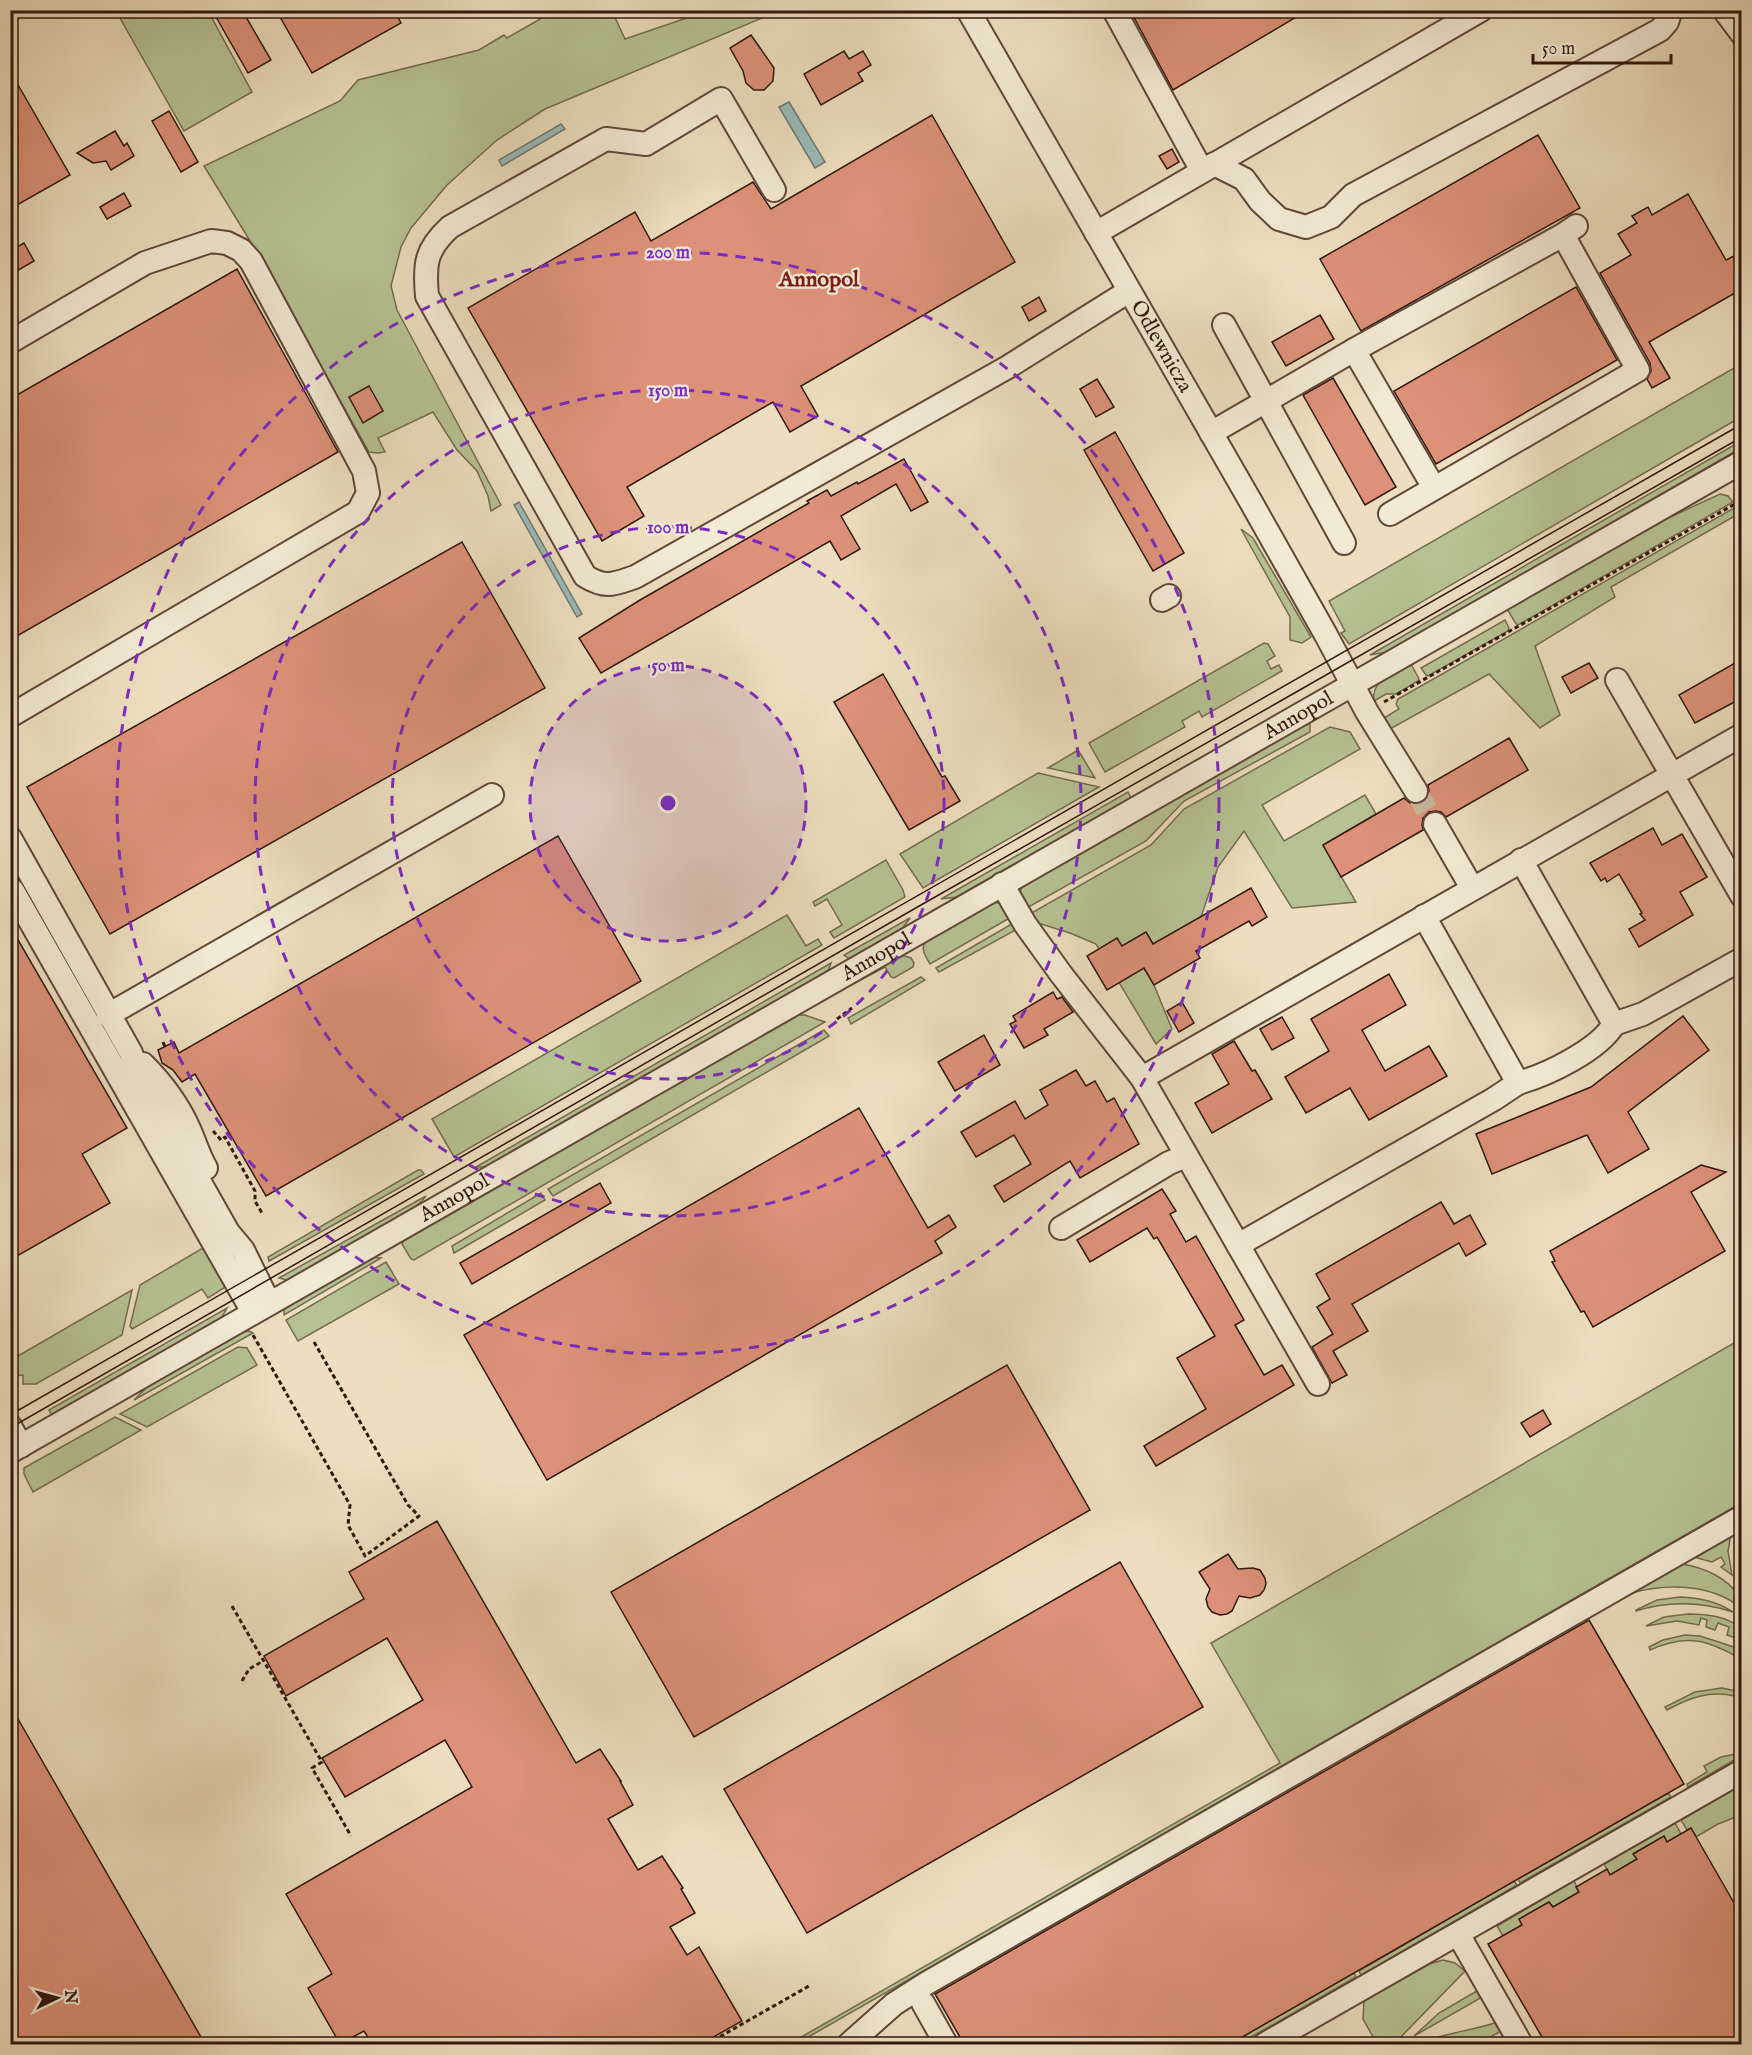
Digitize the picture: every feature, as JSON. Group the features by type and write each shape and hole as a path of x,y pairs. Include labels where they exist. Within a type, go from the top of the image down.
{"street":[{"name":"Odlewnicza","path":"968,10 1211,433 1367,712 1416,791"},
{"path":"1114,10 1208,168 1244,179 1260,201 1279,219 1306,227 1331,217 1353,195 1660,30 1667,22 1671,10"},
{"path":"1096,233 1481,10"},
{"path":"1725,12 1742,34"},
{"path":"774,190 722,99 646,144 606,139 450,227 436,240 428,256 425,276 427,296 585,576 598,584 615,584 645,571 1008,367 1129,291"},
{"path":"1211,433 1569,230 1638,370 1390,514"},
{"path":"10,342 145,263 211,241 227,243 241,250 251,261 364,471 368,493 358,512 10,716"},
{"path":"1224,325 1344,543"},
{"path":"1354,350 1434,488"},
{"name":"Annopol","path":"14,1441 261,1308 1742,462"},
{"path":"1617,680 1742,896"},
{"path":"1142,1078 1742,735"},
{"path":"108,1015 492,795"},
{"path":"1435,824 1472,888"},
{"path":"10,838 130,1053 160,1083 176,1104 202,1161 239,1226 243,1250 261,1308"},
{"path":"1521,860 1614,1024"},
{"path":"1002,884 1030,933 1142,1078 1318,1384"},
{"path":"10,893 13,891 261,1308"},
{"path":"1424,916 1518,1083"},
{"path":"1238,1245 1494,1099 1518,1083 1546,1073 1599,1042 1608,1035 1614,1024 1643,1014 1742,959"},
{"path":"1061,1228 1169,1163 1186,1156"},
{"path":"849,2044 894,2004 927,1983 1742,1517"},
{"path":"1265,2044 1742,1771"},
{"path":"1458,1934 1521,2044"},
{"path":"923,2003 946,2044"}],"path":[{"path":"1377,706 1742,500"},
{"path":"837,1019 852,1008"},
{"path":"162,1042 165,1047"},
{"path":"206,1124 221,1140 225,1137 255,1191 255,1201 262,1213"},
{"path":"253,1335 350,1504 348,1525 365,1556 419,1516 408,1505 314,1342"},
{"path":"232,1606 322,1762 312,1768 351,1836"},
{"path":"242,1681 249,1669 264,1661"},
{"path":"707,2044 809,1986"}],"green space":[{"path":"116,11 208,11 252,92 184,131"},
{"path":"554,11 612,11 625,39 707,11 779,11 545,109 497,140 447,185 411,228 401,247 391,286 397,310 501,505 491,511 488,496 477,471 457,450 433,412 378,438 385,452 369,452 255,249 204,166 340,101 358,80 479,50 504,35 507,38"},
{"path":"1741,364 1741,417 1349,644 1341,633 1345,631 1329,601"},
{"path":"1741,441 1741,448 1387,652 1370,655"},
{"path":"1720,494 1728,496 1733,502 1518,625 1507,609 1666,519"},
{"path":"1736,507 1740,513 1611,587 1615,597 1535,646 1560,715 1540,728 1489,674 1390,729 1384,718 1399,709 1396,704 1398,699"},
{"path":"1241,529 1253,538 1311,637 1302,643 1290,640 1290,617"},
{"path":"1505,620 1508,631 1428,676 1421,668"},
{"path":"1264,643 1268,644 1275,656 1267,661 1271,669 1279,665 1282,671 1202,717 1199,711 1182,721 1185,727 1105,772 1089,743"},
{"path":"1411,664 1418,681 1396,694 1386,694 1374,701 1374,694 1380,682"},
{"path":"1310,720 1310,732 1184,801 1146,841 1025,909 1020,896 1025,883"},
{"path":"1330,727 1350,732 1360,749 1262,805 1284,841 1365,795 1376,814 1323,845 1356,902 1292,908 1244,831 1218,867 1201,917 1153,944 1146,932 1129,942 1154,985 1172,1029 1156,1044 1096,944 1031,921 1028,915 1151,845 1184,809"},
{"path":"1078,750 1095,778 1048,768"},
{"path":"1038,773 1099,787 923,888 900,854"},
{"path":"1128,792 1132,800 1103,814 957,897 941,899"},
{"path":"886,860 905,897 834,938 830,932 842,925 827,899 815,906 813,902"},
{"path":"994,902 1003,904 1013,916 930,964 923,949 926,940"},
{"path":"787,915 806,946 818,939 822,945 454,1157 432,1119"},
{"path":"910,918 902,929 852,958 844,955"},
{"path":"1015,922 1019,928 939,972 936,968"},
{"path":"901,955 911,958 914,963 913,967 894,978 885,967 853,984 856,979"},
{"path":"831,963 828,971 486,1167 476,1167"},
{"path":"921,977 925,980 851,1024 848,1018"},
{"path":"795,1015 805,1015 825,1022 414,1260 411,1259 402,1244 405,1238"},
{"path":"824,1030 829,1036 553,1196 548,1189"},
{"path":"418,1170 424,1174 269,1261 268,1257"},
{"path":"541,1193 545,1200 454,1253 452,1246"},
{"path":"426,1196 412,1209 295,1277 287,1280 279,1278"},
{"path":"208,1245 227,1286 208,1298 202,1289 132,1329 130,1326 140,1285"},
{"path":"372,1257 381,1258 284,1315 284,1308"},
{"path":"386,1262 399,1284 298,1341 286,1320"},
{"path":"132,1290 122,1335 36,1384 23,1384 23,1375 15,1376 15,1384 11,1376 11,1360"},
{"path":"227,1308 220,1320 52,1416 49,1410"},
{"path":"249,1331 253,1333 134,1400 151,1383 238,1333"},
{"path":"1741,1339 1741,1503 796,2044 789,2044 1280,1763 1211,1643"},
{"path":"238,1347 247,1348 257,1365 147,1427 120,1414"},
{"path":"115,1417 141,1430 33,1492 24,1474 24,1468"},
{"path":"1731,1534 1728,1551 1732,1575 1721,1567 1725,1564 1721,1557 1712,1562 1690,1556"},
{"path":"1682,1564 1707,1571 1722,1579 1741,1597 1741,1608 1717,1594 1689,1588 1660,1588 1632,1593"},
{"path":"1680,1597 1708,1601 1733,1612 1709,1606 1685,1604 1636,1611 1657,1600"},
{"path":"1688,1614 1723,1618 1741,1628 1741,1640 1727,1635 1729,1627 1718,1623 1715,1630 1706,1627 1707,1620 1701,1618 1699,1625 1677,1621 1646,1626 1664,1617"},
{"path":"1685,1635 1700,1636 1741,1649 1741,1659 1718,1647 1697,1641 1675,1642 1650,1650 1649,1647 1663,1640"},
{"path":"1722,1688 1736,1691 1741,1694 1736,1692 1735,1696 1708,1695 1691,1699 1667,1710 1665,1707 1695,1692"},
{"path":"1741,1753 1741,1756 1688,1787 1687,1784 1707,1772 1704,1766 1721,1757"},
{"path":"1741,1785 1741,1815 1718,1824 1696,1837 1691,1828 1687,1830 1681,1820"},
{"path":"1668,1793 1671,1797 1520,1883 1518,1879"},
{"path":"1675,1823 1681,1834 1667,1842 1664,1836 1634,1853 1637,1859 1610,1875 1604,1864"},
{"path":"1514,1881 1517,1885 1361,1975 1359,1971"},
{"path":"1574,1881 1579,1892 1553,1907 1549,1902 1519,1919 1522,1925 1503,1936 1497,1926"},
{"path":"1443,1960 1455,1963 1465,1971 1394,2044 1377,2044 1363,2019 1364,2001 1429,1964"},
{"path":"1354,1973 1356,1977 1239,2044 1230,2044"},
{"path":"1480,1989 1484,1996 1414,2036 1439,2013"},
{"path":"1498,2022 1503,2030 1478,2044 1417,2044 1437,2037"}],"water":[{"path":"789,102 825,162 815,168 779,107"},
{"path":"561,124 565,129 502,166 499,160"},
{"path":"519,502 582,614 577,617 514,505"}],"building":[{"path":"212,10 242,10 271,60 248,73"},
{"path":"276,10 394,10 401,23 312,73"},
{"path":"1130,10 1308,10 1173,90"},
{"path":"751,35 774,68 773,81 764,90 754,90 746,83 743,71 730,48"},
{"path":"844,51 849,59 863,51 871,65 858,73 863,81 821,105 804,74"},
{"path":"10,71 70,175 10,209"},
{"path":"169,111 198,162 181,172 152,121"},
{"path":"932,115 1015,262 801,386 818,416 790,432 773,402 627,487 644,516 602,541 468,308 635,212 651,241 753,182 771,209"},
{"path":"115,131 124,146 127,143 134,156 111,170 106,161 93,163 77,153"},
{"path":"1538,135 1580,208 1361,331 1320,259"},
{"path":"1172,149 1179,162 1167,169 1159,156"},
{"path":"124,193 131,206 107,219 100,207"},
{"path":"1688,194 1726,260 1742,252 1742,289 1649,342 1670,378 1652,388 1647,379 1651,371 1650,363 1600,273 1631,255 1618,234 1637,223 1632,216 1648,207 1652,215"},
{"path":"24,243 34,261 10,275 10,251"},
{"path":"237,269 338,452 10,640 10,399"},
{"path":"1576,287 1617,360 1436,464 1394,391"},
{"path":"1039,297 1046,311 1029,321 1022,307"},
{"path":"1320,315 1334,339 1286,366 1272,342"},
{"path":"1333,378 1396,487 1365,505 1303,395"},
{"path":"1097,379 1114,407 1096,417 1080,389"},
{"path":"369,386 383,411 363,423 349,397"},
{"path":"1115,432 1184,553 1153,571 1084,450"},
{"path":"904,459 928,502 911,511 896,484 841,516 860,549 841,560 830,541 601,673 579,638 640,600 809,503 807,501 827,490 831,496"},
{"path":"462,542 545,688 110,934 27,787"},
{"path":"1742,659 1742,698 1695,723 1679,695"},
{"path":"1589,663 1598,678 1571,693 1562,677"},
{"path":"883,674 942,777 945,776 960,801 909,830 834,702"},
{"path":"1509,738 1528,770 1446,817 1441,812 1429,812 1423,818 1423,830 1341,877 1323,845 1404,798 1410,803 1423,803 1428,797 1428,785"},
{"path":"1653,828 1662,845 1682,834 1707,877 1680,892 1693,915 1639,947 1629,929 1645,920 1640,914 1642,913 1619,874 1607,882 1605,878 1601,881 1590,863"},
{"path":"558,836 641,981 266,1196 195,1074 182,1082 173,1070 162,1063 158,1050 174,1042 179,1053"},
{"path":"1251,888 1267,917 1252,926 1249,921 1196,951 1200,958 1154,985 1144,968 1107,990 1087,956 1117,938 1122,946 1146,932 1153,944"},
{"path":"10,926 127,1128 82,1154 110,1203 10,1260"},
{"path":"1389,974 1406,1005 1362,1030 1385,1071 1429,1046 1447,1076 1369,1120 1350,1088 1306,1113 1285,1077 1329,1051 1311,1019"},
{"path":"1053,992 1057,999 1062,997 1073,1012 1044,1029 1048,1035 1024,1048 1010,1024 1016,1021 1013,1016"},
{"path":"1182,1002 1194,1023 1179,1032 1167,1011"},
{"path":"1683,1016 1709,1050 1628,1112 1649,1149 1608,1173 1587,1135 1492,1174 1476,1134 1591,1087"},
{"path":"1282,1017 1294,1038 1272,1050 1260,1029"},
{"path":"984,1035 1000,1065 955,1091 938,1062"},
{"path":"1234,1041 1272,1099 1212,1133 1195,1103 1229,1084 1212,1054"},
{"path":"1076,1070 1086,1086 1095,1081 1107,1102 1114,1098 1139,1144 1080,1178 1070,1161 1004,1202 994,1186 1031,1164 1014,1135 976,1157 961,1132 1015,1101 1025,1119 1048,1105 1040,1090"},
{"path":"859,1108 928,1228 949,1215 956,1227 935,1241 942,1253 547,1480 464,1335"},
{"path":"1701,1165 1726,1172 1691,1192 1725,1251 1593,1327 1584,1311 1581,1312 1552,1262 1555,1261 1550,1251"},
{"path":"600,1183 611,1203 472,1284 460,1263"},
{"path":"1162,1189 1176,1211 1170,1214 1186,1242 1196,1236 1244,1320 1235,1325 1264,1375 1282,1365 1294,1385 1156,1466 1144,1446 1206,1409 1177,1358 1215,1336 1157,1237 1154,1239 1147,1228 1090,1262 1077,1240"},
{"path":"1441,1202 1454,1224 1470,1215 1486,1244 1466,1256 1459,1243 1352,1304 1368,1331 1333,1351 1347,1375 1332,1383 1312,1347 1333,1334 1317,1307 1330,1299 1316,1274"},
{"path":"1007,1365 1090,1510 694,1737 611,1592"},
{"path":"1543,1410 1551,1424 1530,1437 1521,1423"},
{"path":"437,1521 576,1763 600,1749 621,1781 633,1805 608,1819 638,1870 662,1856 683,1888 681,1889 695,1913 670,1927 687,1955 699,1947 742,2021 701,2044 372,2044 364,2031 340,2044 308,1988 332,1974 286,1894 472,1787 445,1740 345,1797 322,1758 423,1700 387,1638 286,1696 264,1656 364,1599 349,1572"},
{"path":"1228,1554 1238,1569 1260,1570 1266,1584 1260,1595 1250,1598 1239,1596 1232,1611 1220,1615 1212,1612 1208,1607 1206,1599 1210,1589 1199,1572"},
{"path":"1120,1562 1203,1707 807,1933 724,1789"},
{"path":"1589,1620 1684,1784 1230,2044 964,2044 935,1994"},
{"path":"10,1705 205,2044 22,2044 10,2025"},
{"path":"1691,1828 1742,1917 1742,2044 1546,2044 1488,1944 1522,1925 1519,1919 1549,1902 1553,1907 1579,1892 1576,1887 1607,1869 1610,1875 1637,1859 1633,1854 1664,1836 1667,1842"}],"tunnel":[{"path":"1416,791 1435,824"}],"tram line":[{"path":"10,1415 1742,424"},
{"path":"10,1428 1742,437"}],"district":[{"name":"Annopol","path":"819,280"}]}
